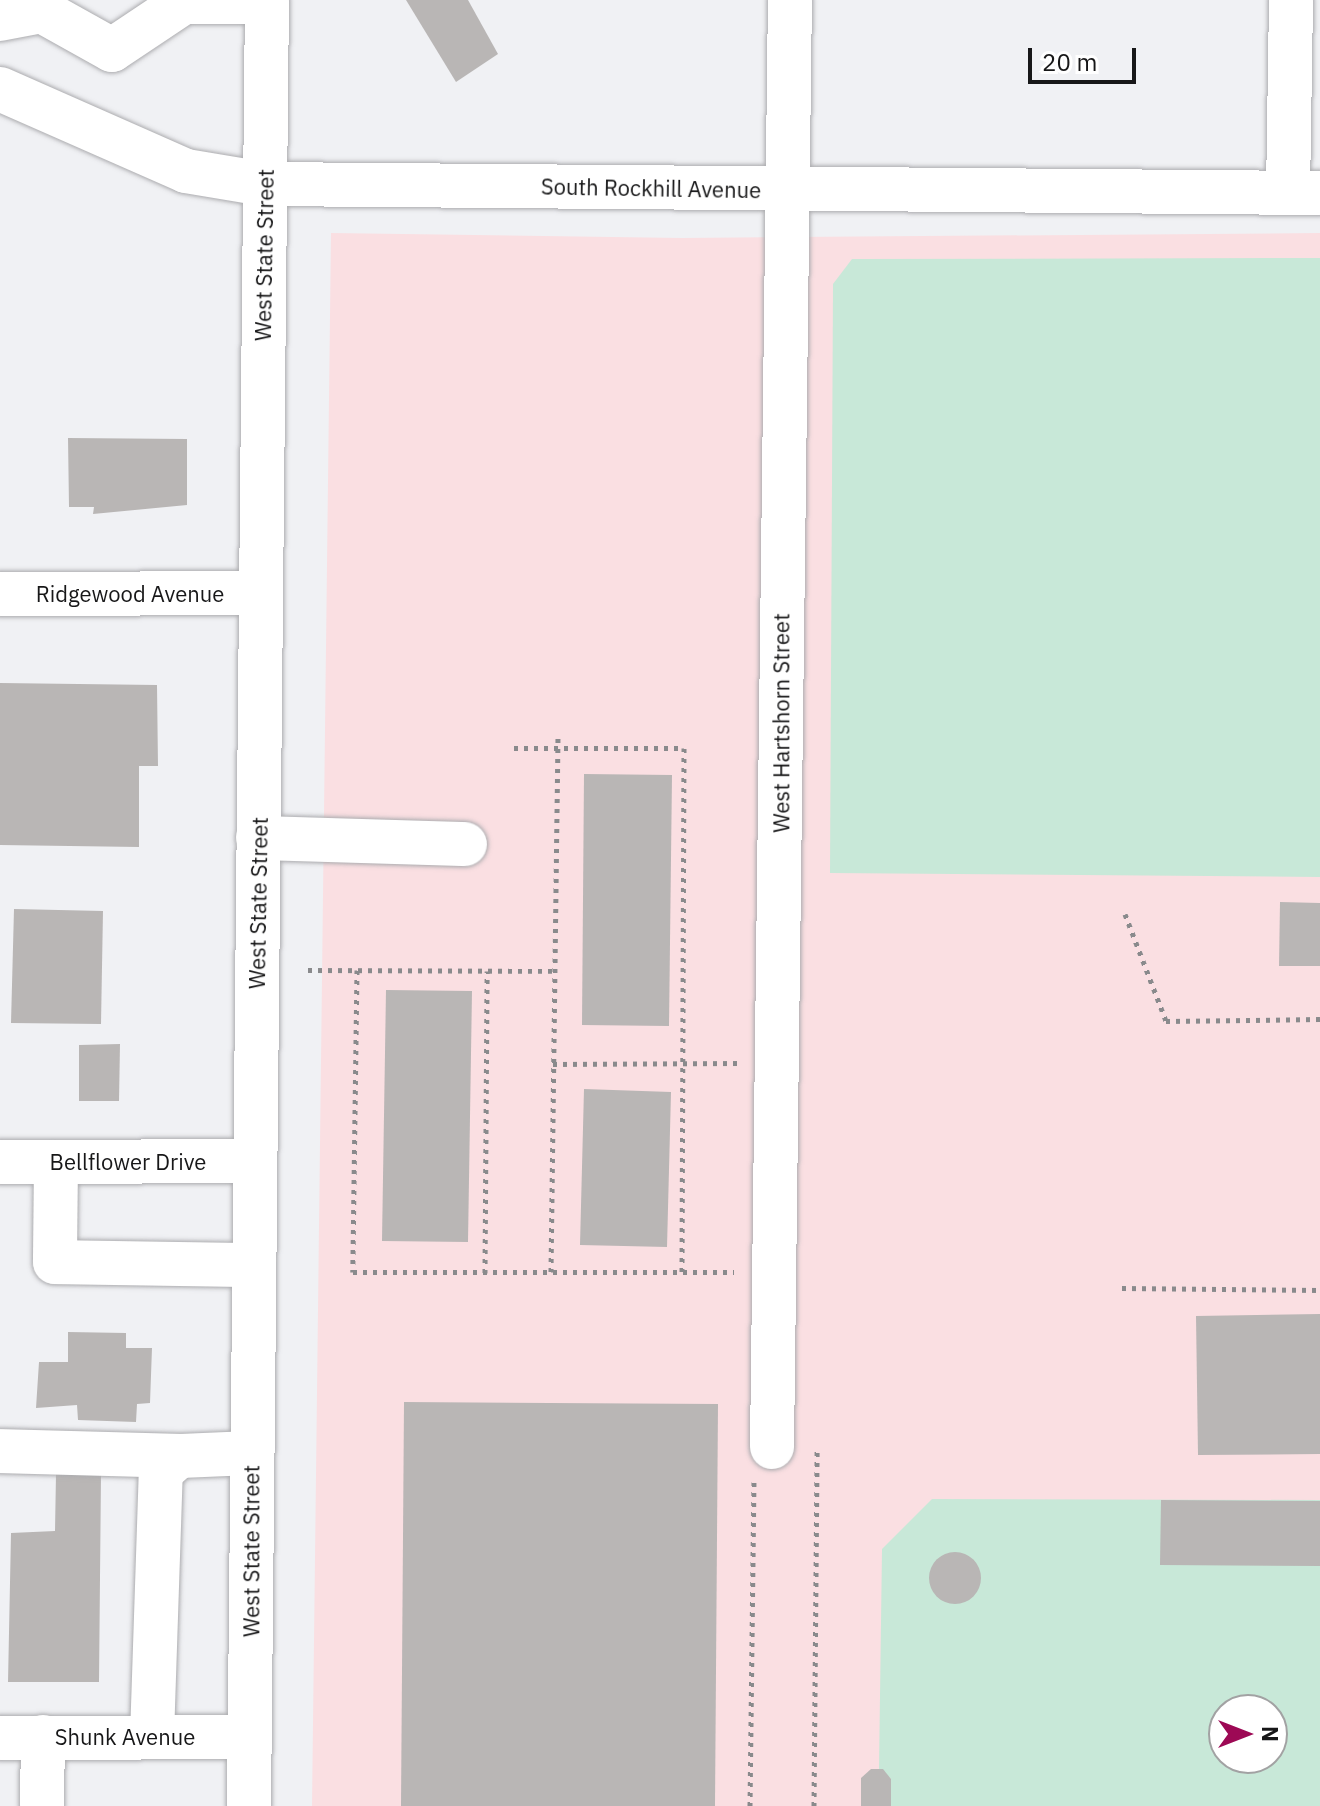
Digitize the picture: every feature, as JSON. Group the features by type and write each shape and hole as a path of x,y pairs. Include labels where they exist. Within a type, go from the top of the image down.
{"main road":[{"name":"West Hartshorn Street","path":"772,1447 790,0"},
{"path":"1291,0 1304,193"},
{"path":"0,19 42,11 112,50 187,1 266,1"},
{"name":"West State Street","path":"249,1806 266,1"},
{"name":"South Rockhill Avenue","path":"0,89 186,171 264,184 1304,193"},
{"name":"Ridgewood Avenue","path":"0,594 261,593"},
{"path":"258,838 465,844"},
{"name":"Bellflower Drive","path":"0,1162 255,1161"},
{"path":"56,1162 55,1262 254,1265"},
{"path":"0,1451 179,1456 252,1453"},
{"path":"152,1737 157,1502 161,1472 179,1456"},
{"path":"42,1806 43,1737"},
{"name":"Shunk Avenue","path":"0,1738 250,1737"}],"path":[{"path":"551,1272 558,738"},
{"path":"514,748 684,748 682,1273"},
{"path":"1125,914 1166,1021 1320,1019"},
{"path":"308,970 554,971"},
{"path":"357,970 353,1272 774,1272"},
{"path":"485,1273 487,971"},
{"path":"553,1064 777,1062"},
{"path":"1122,1288 1320,1290"},
{"path":"750,1806 754,1472 772,1447"},
{"path":"814,1806 817,1447"}],"shaded area":[{"path":"331,233 682,238 1320,233 1320,1806 312,1806"}],"green space":[{"path":"1320,258 1320,877 830,873 833,284 852,259"},
{"path":"932,1499 1320,1500 1320,1806 891,1806 891,1779 879,1769 882,1549"}],"building":[{"path":"406,0 468,0 498,54 456,82"},
{"path":"68,438 187,439 187,505 93,514 94,507 69,507"},
{"path":"0,683 157,685 158,766 139,766 139,847 0,845"},
{"path":"584,774 672,775 669,1026 582,1025"},
{"path":"1280,902 1320,903 1320,966 1279,966"},
{"path":"14,909 103,911 101,1024 11,1023"},
{"path":"386,990 472,991 468,1242 382,1241"},
{"path":"120,1044 119,1101 79,1101 79,1045"},
{"path":"584,1089 671,1092 667,1247 580,1245"},
{"path":"1320,1314 1320,1454 1198,1455 1196,1316"},
{"path":"68,1332 126,1333 126,1348 152,1348 150,1403 137,1404 136,1422 78,1420 77,1405 36,1408 39,1362 68,1362"},
{"path":"404,1402 718,1404 715,1806 401,1806"},
{"path":"56,1474 101,1474 99,1682 8,1682 11,1533 55,1531"},
{"path":"1161,1500 1320,1501 1320,1566 1160,1565"},
{"path":"955,1552 974,1559 981,1578 974,1597 955,1604 936,1597 929,1578 936,1559"},
{"path":"871,1769 883,1769 891,1779 891,1806 861,1806 861,1778"}]}
